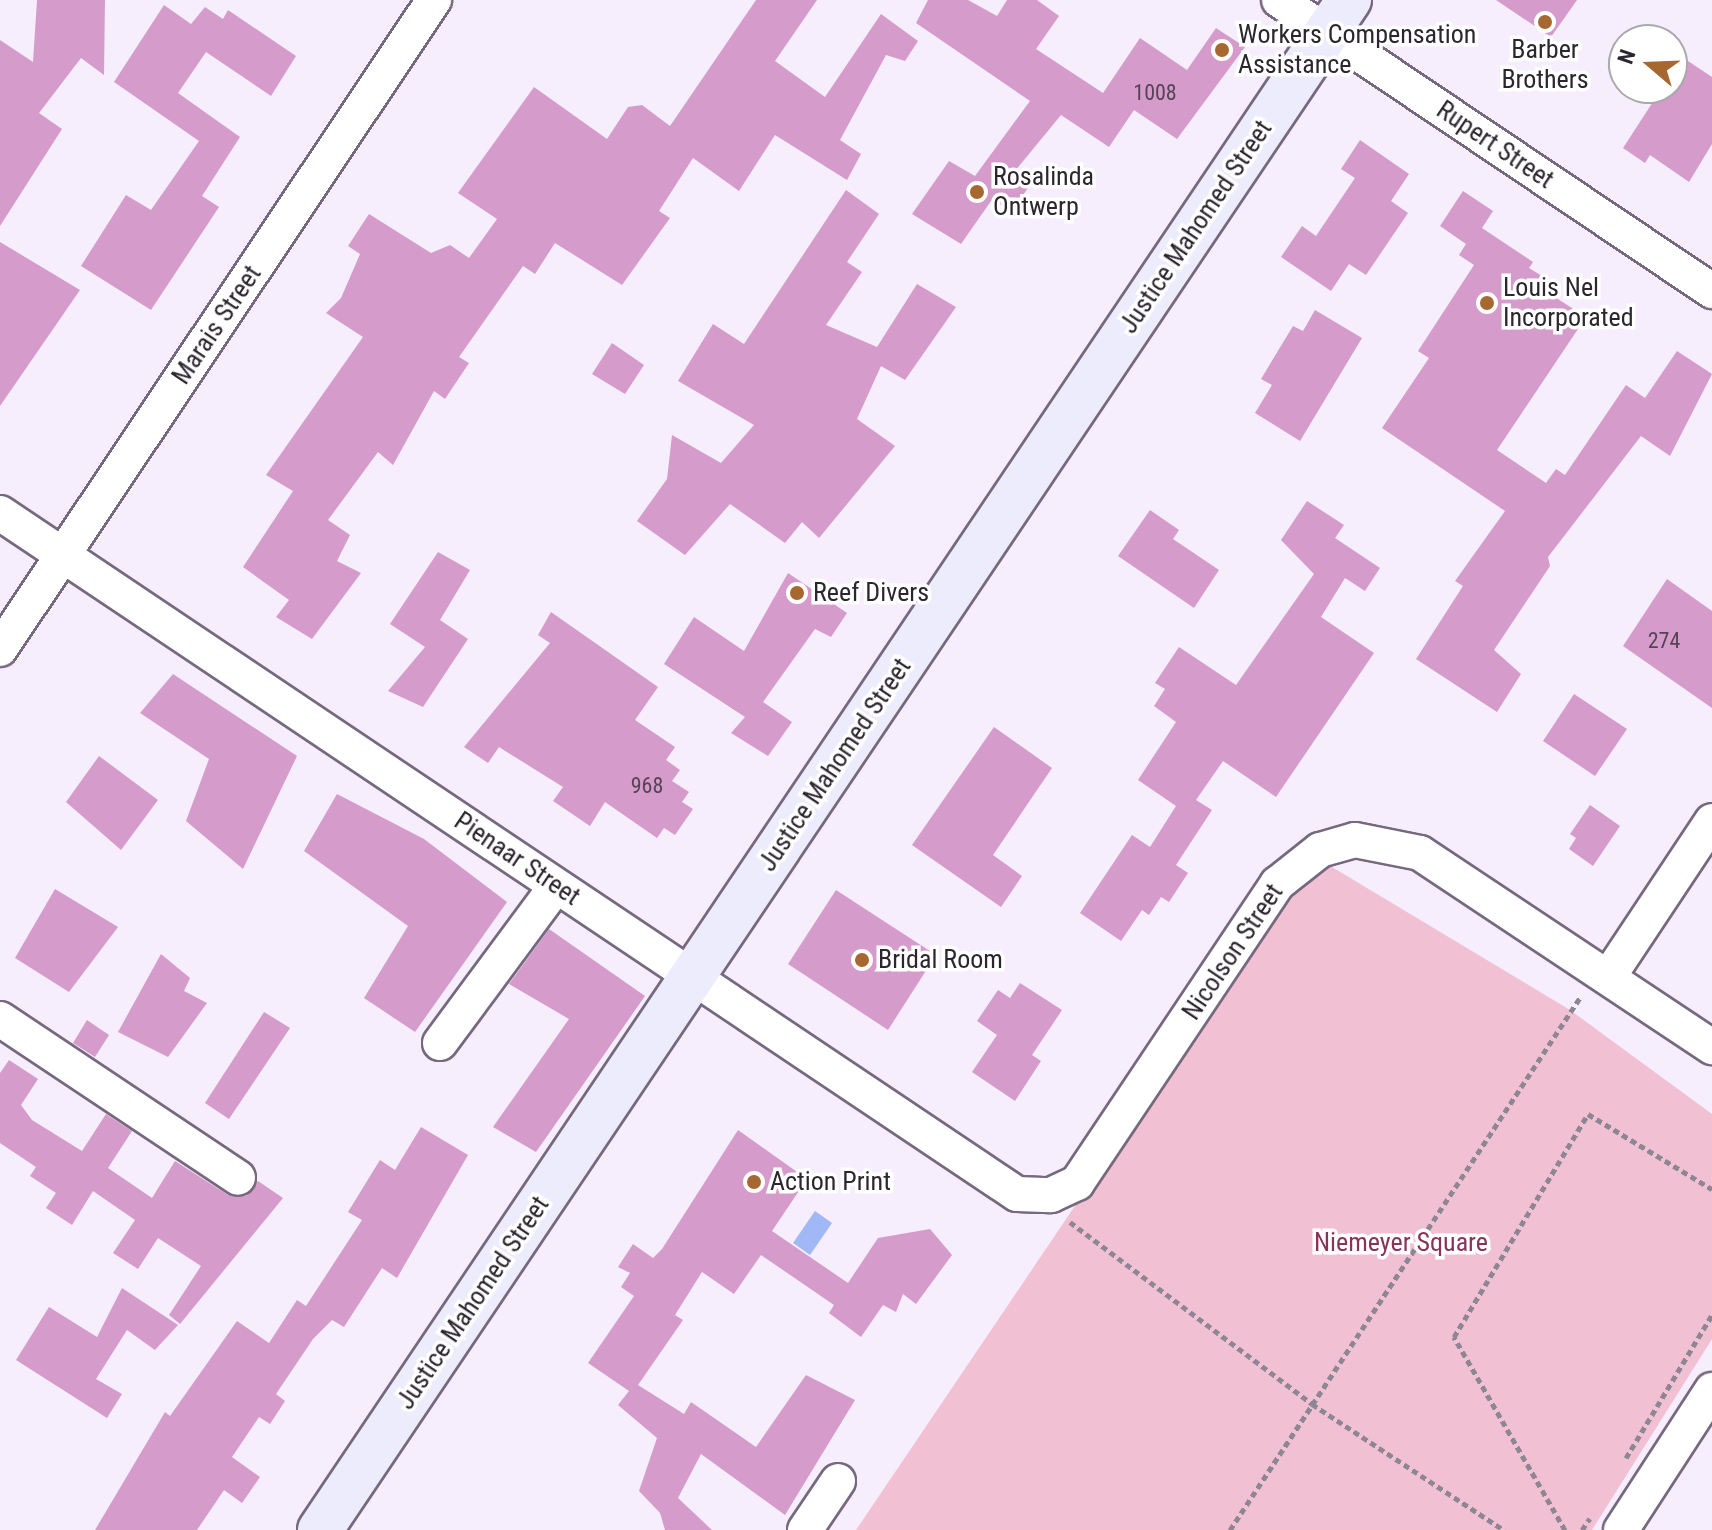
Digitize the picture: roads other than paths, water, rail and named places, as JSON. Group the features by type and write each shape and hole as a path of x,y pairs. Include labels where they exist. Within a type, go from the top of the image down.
{"main road":[{"name":"Justice Mahomed Street","path":"320,1530 1338,16"}],"street":[{"name":"Marais Street","path":"0,649 434,0"},
{"name":"Rupert Street","path":"1279,0 1338,16 1712,291"},
{"name":"Pienaar Street","path":"0,513 999,1186 1037,1197"},
{"path":"1609,976 1712,821"},
{"name":"Nicolson Street","path":"1037,1197 1067,1190 1090,1167 1277,884 1320,850 1370,839 1405,846 1609,976 1712,1047"},
{"path":"440,1043 556,886"},
{"path":"0,1019 238,1178"},
{"path":"1621,1530 1712,1390"},
{"path":"805,1530 838,1481"}],"water":[{"path":"815,1211 832,1223 810,1255 793,1243"}],"place":[{"name":"Barber Brothers","path":"1545,22"},
{"name":"Workers Compensation Assistance","path":"1222,50"},
{"name":"Rosalinda Ontwerp","path":"977,192"},
{"name":"Louis Nel Incorporated","path":"1487,303"},
{"name":"Reef Divers","path":"797,593"},
{"name":"Bridal Room","path":"862,960"},
{"name":"Action Print","path":"754,1182"}],"park label":[{"name":"Niemeyer Square","path":"1401,1243"}]}
